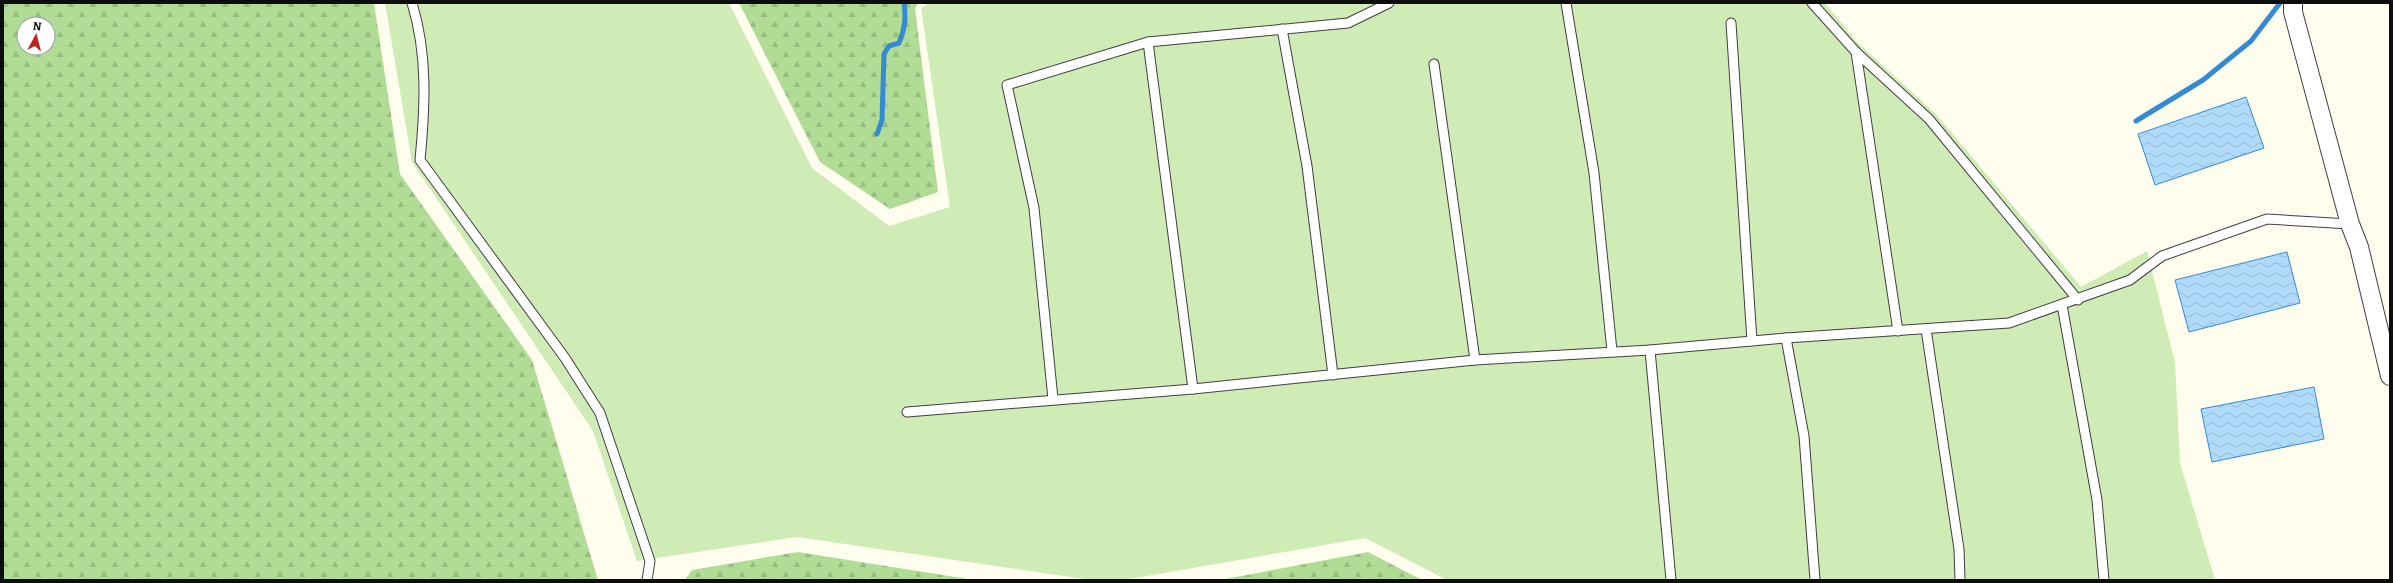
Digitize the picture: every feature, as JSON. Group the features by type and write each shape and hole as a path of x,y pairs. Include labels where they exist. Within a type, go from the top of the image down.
{"street":[{"path":"2293,3 2293,12 2350,224 2359,247 2390,376"}],"lane":[{"path":"412,3 425,71 426,100 420,160 565,358 600,413 650,561 647,580"},
{"path":"1053,399 1034,208 1007,85 1148,42 1348,23 1389,3"},
{"path":"1566,3 1594,173 1612,351"},
{"path":"1812,3 1856,52 1929,119 2078,300"},
{"path":"1730,23 1752,341"},
{"path":"1282,29 1307,166 1333,375"},
{"path":"1148,42 1193,389"},
{"path":"1856,52 1898,331"},
{"path":"1434,64 1476,360"},
{"path":"907,412 1053,399 1193,389 1476,360 1650,350 1786,338 2009,323 2078,300 2130,280 2162,256 2267,219 2350,224"},
{"path":"2062,305 2097,500 2104,580"},
{"path":"1926,329 1959,549 1960,580"},
{"path":"1786,338 1804,436 1815,580"},
{"path":"1650,350 1672,580"}],"green space":[{"path":"3,3 374,3 400,174 532,360 598,580 3,580"},
{"path":"385,3 729,3 812,168 889,226 950,207 921,8 930,3 1825,3 1858,43 1936,114 2081,287 2147,251 2175,363 2180,463 2215,580 1447,580 1365,538 1124,580 1091,580 797,537 637,561 593,431 412,162"},
{"path":"739,3 918,3 915,9 938,192 890,209 820,162"},
{"path":"798,552 974,580 685,580 692,570"},
{"path":"1368,552 1422,580 1220,580"}],"water":[{"path":"2246,97 2264,148 2155,185 2138,134"},
{"path":"2287,252 2300,303 2189,332 2175,280"},
{"path":"2314,387 2324,439 2212,462 2201,409"}],"waterway":[{"path":"877,134 882,120 884,54 889,46 899,43 903,33 905,14 904,3"},
{"path":"2136,121 2203,80 2251,41 2280,3"}]}
